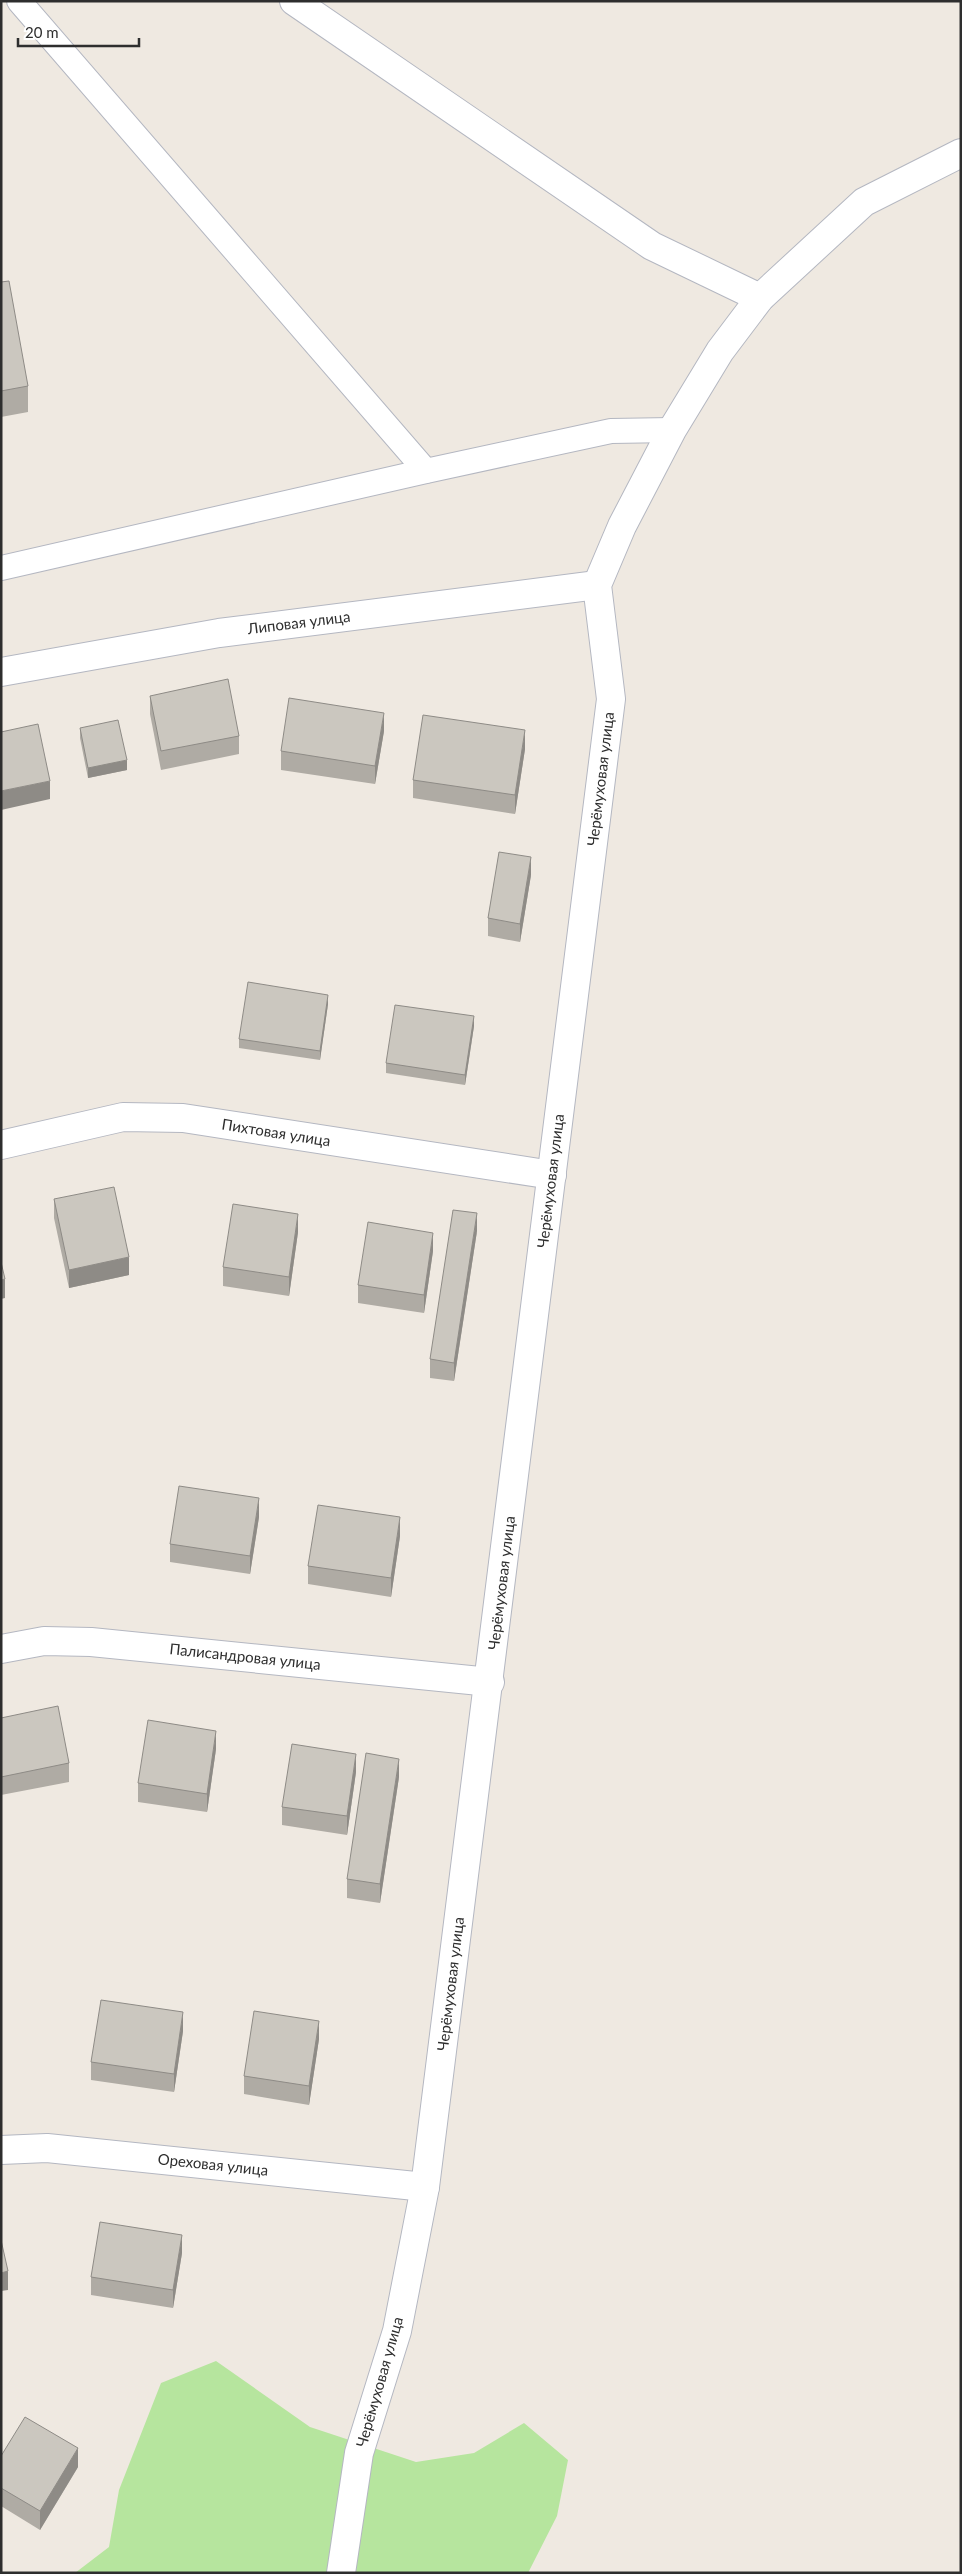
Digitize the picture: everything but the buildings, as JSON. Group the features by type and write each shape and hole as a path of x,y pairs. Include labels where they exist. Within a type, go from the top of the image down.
{"street":[{"path":"294,1 652,246 760,298"},
{"path":"597,585 622,526 672,430 720,351 760,298 864,202 961,153"},
{"name":"Липовая улица","path":"1,672 219,633 597,585"},
{"name":"Черёмуховая улица","path":"341,2573 359,2453 396,2331 425,2187 490,1682 611,699 597,585"},
{"name":"Пихтовая улица","path":"1,1145 123,1117 183,1118 552,1175"},
{"name":"Палисандровая улица","path":"1,1649 44,1641 91,1642 490,1682"},
{"name":"Ореховая улица","path":"1,2150 47,2148 425,2187"}],"lane":[{"path":"20,1 426,471"},
{"path":"1,568 426,471 612,431 672,430"}],"green space":[{"path":"216,2361 310,2427 416,2462 474,2453 524,2423 568,2460 557,2516 528,2573 75,2573 109,2547 119,2490 161,2383"}]}
